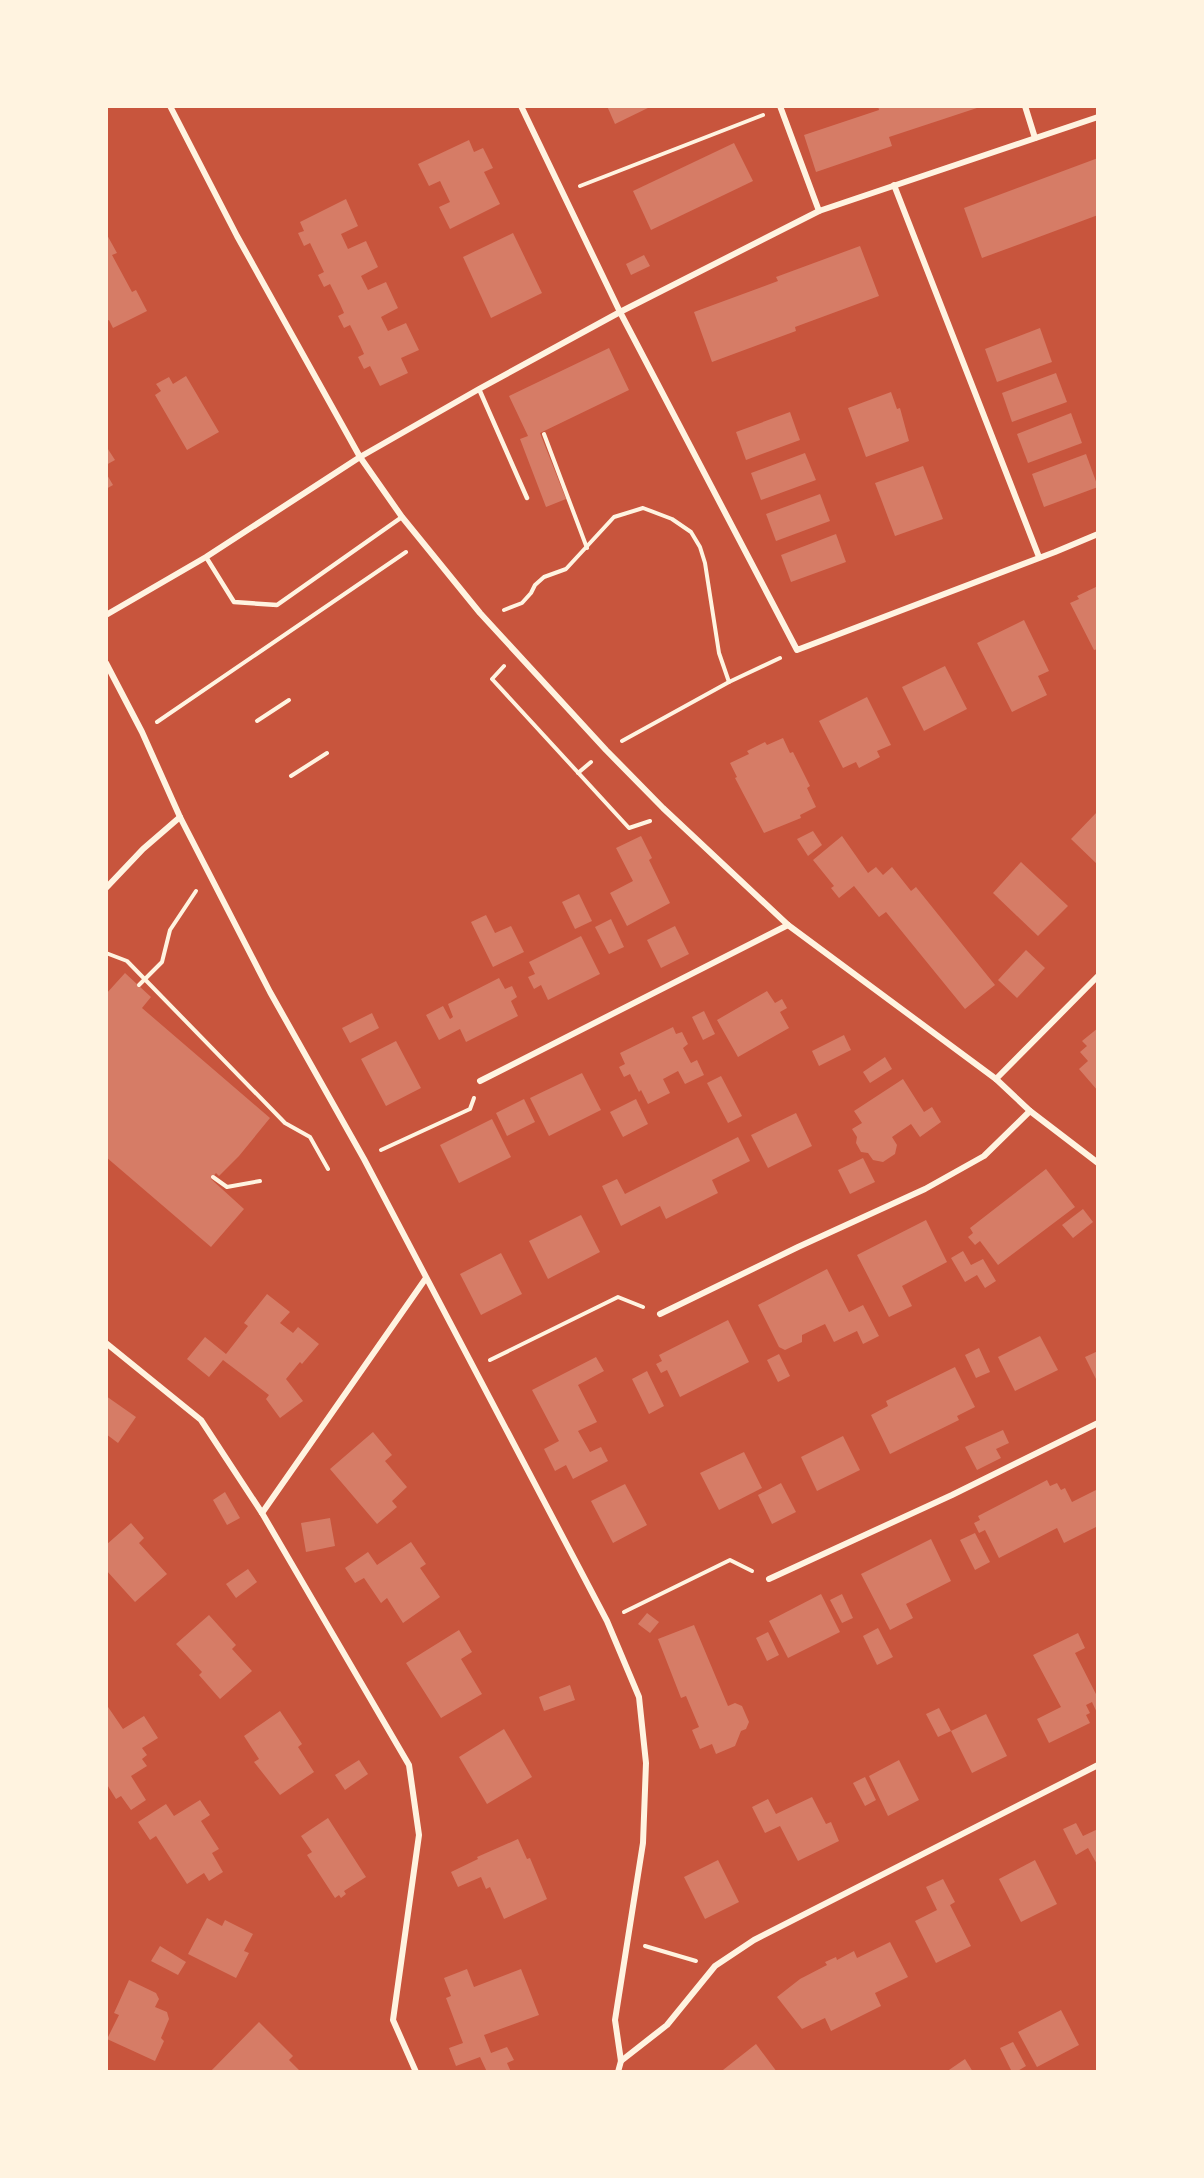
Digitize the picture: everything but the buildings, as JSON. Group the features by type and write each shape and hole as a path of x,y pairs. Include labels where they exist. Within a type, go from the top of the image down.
{"street":[{"path":"170,106 237,236 360,457 402,517 480,613 606,750 671,815 788,925 996,1080 1030,1111 1098,1163"},
{"path":"521,106 620,312 797,650 1098,534"},
{"path":"1025,106 1035,138"},
{"path":"781,107 819,211"},
{"path":"106,615 206,557 360,457 479,389 620,312 819,211 1098,117"},
{"path":"894,185 1039,557"},
{"path":"106,663 142,732 180,817 275,1000 364,1158 607,1621 639,1696 646,1763 643,1843 615,2020 621,2061 618,2072"},
{"path":"106,888 143,849 180,817"},
{"path":"480,1081 788,925"},
{"path":"996,1080 1098,976"},
{"path":"660,1314 925,1189 984,1156 1030,1111"},
{"path":"262,1513 426,1278"},
{"path":"106,1343 201,1420 262,1513 409,1765 418,1835 393,2020 416,2072"},
{"path":"769,1579 952,1495 1098,1423"},
{"path":"621,2061 667,2025 716,1966 754,1940 1098,1765"}],"lane":[{"path":"479,389 527,498"},
{"path":"206,557 234,602 277,605 402,517"}],"path":[{"path":"563,192 781,107"},
{"path":"544,434 587,548"},
{"path":"503,610 522,603 544,577 566,569 614,517 643,508 672,519 691,532 700,547 705,563 719,653 729,682"},
{"path":"142,732 421,541"},
{"path":"606,750 729,682 797,650"},
{"path":"516,651 492,679 628,828 671,815"},
{"path":"257,721 289,700"},
{"path":"291,776 327,753"},
{"path":"139,986 162,962 170,930 209,871"},
{"path":"106,953 127,961 285,1123 310,1137 328,1169"},
{"path":"364,1158 470,1109 480,1081"},
{"path":"213,1177 227,1187 260,1181"},
{"path":"473,1368 618,1296 660,1314"},
{"path":"607,1621 730,1560 769,1579"},
{"path":"627,1941 716,1966"}]}
